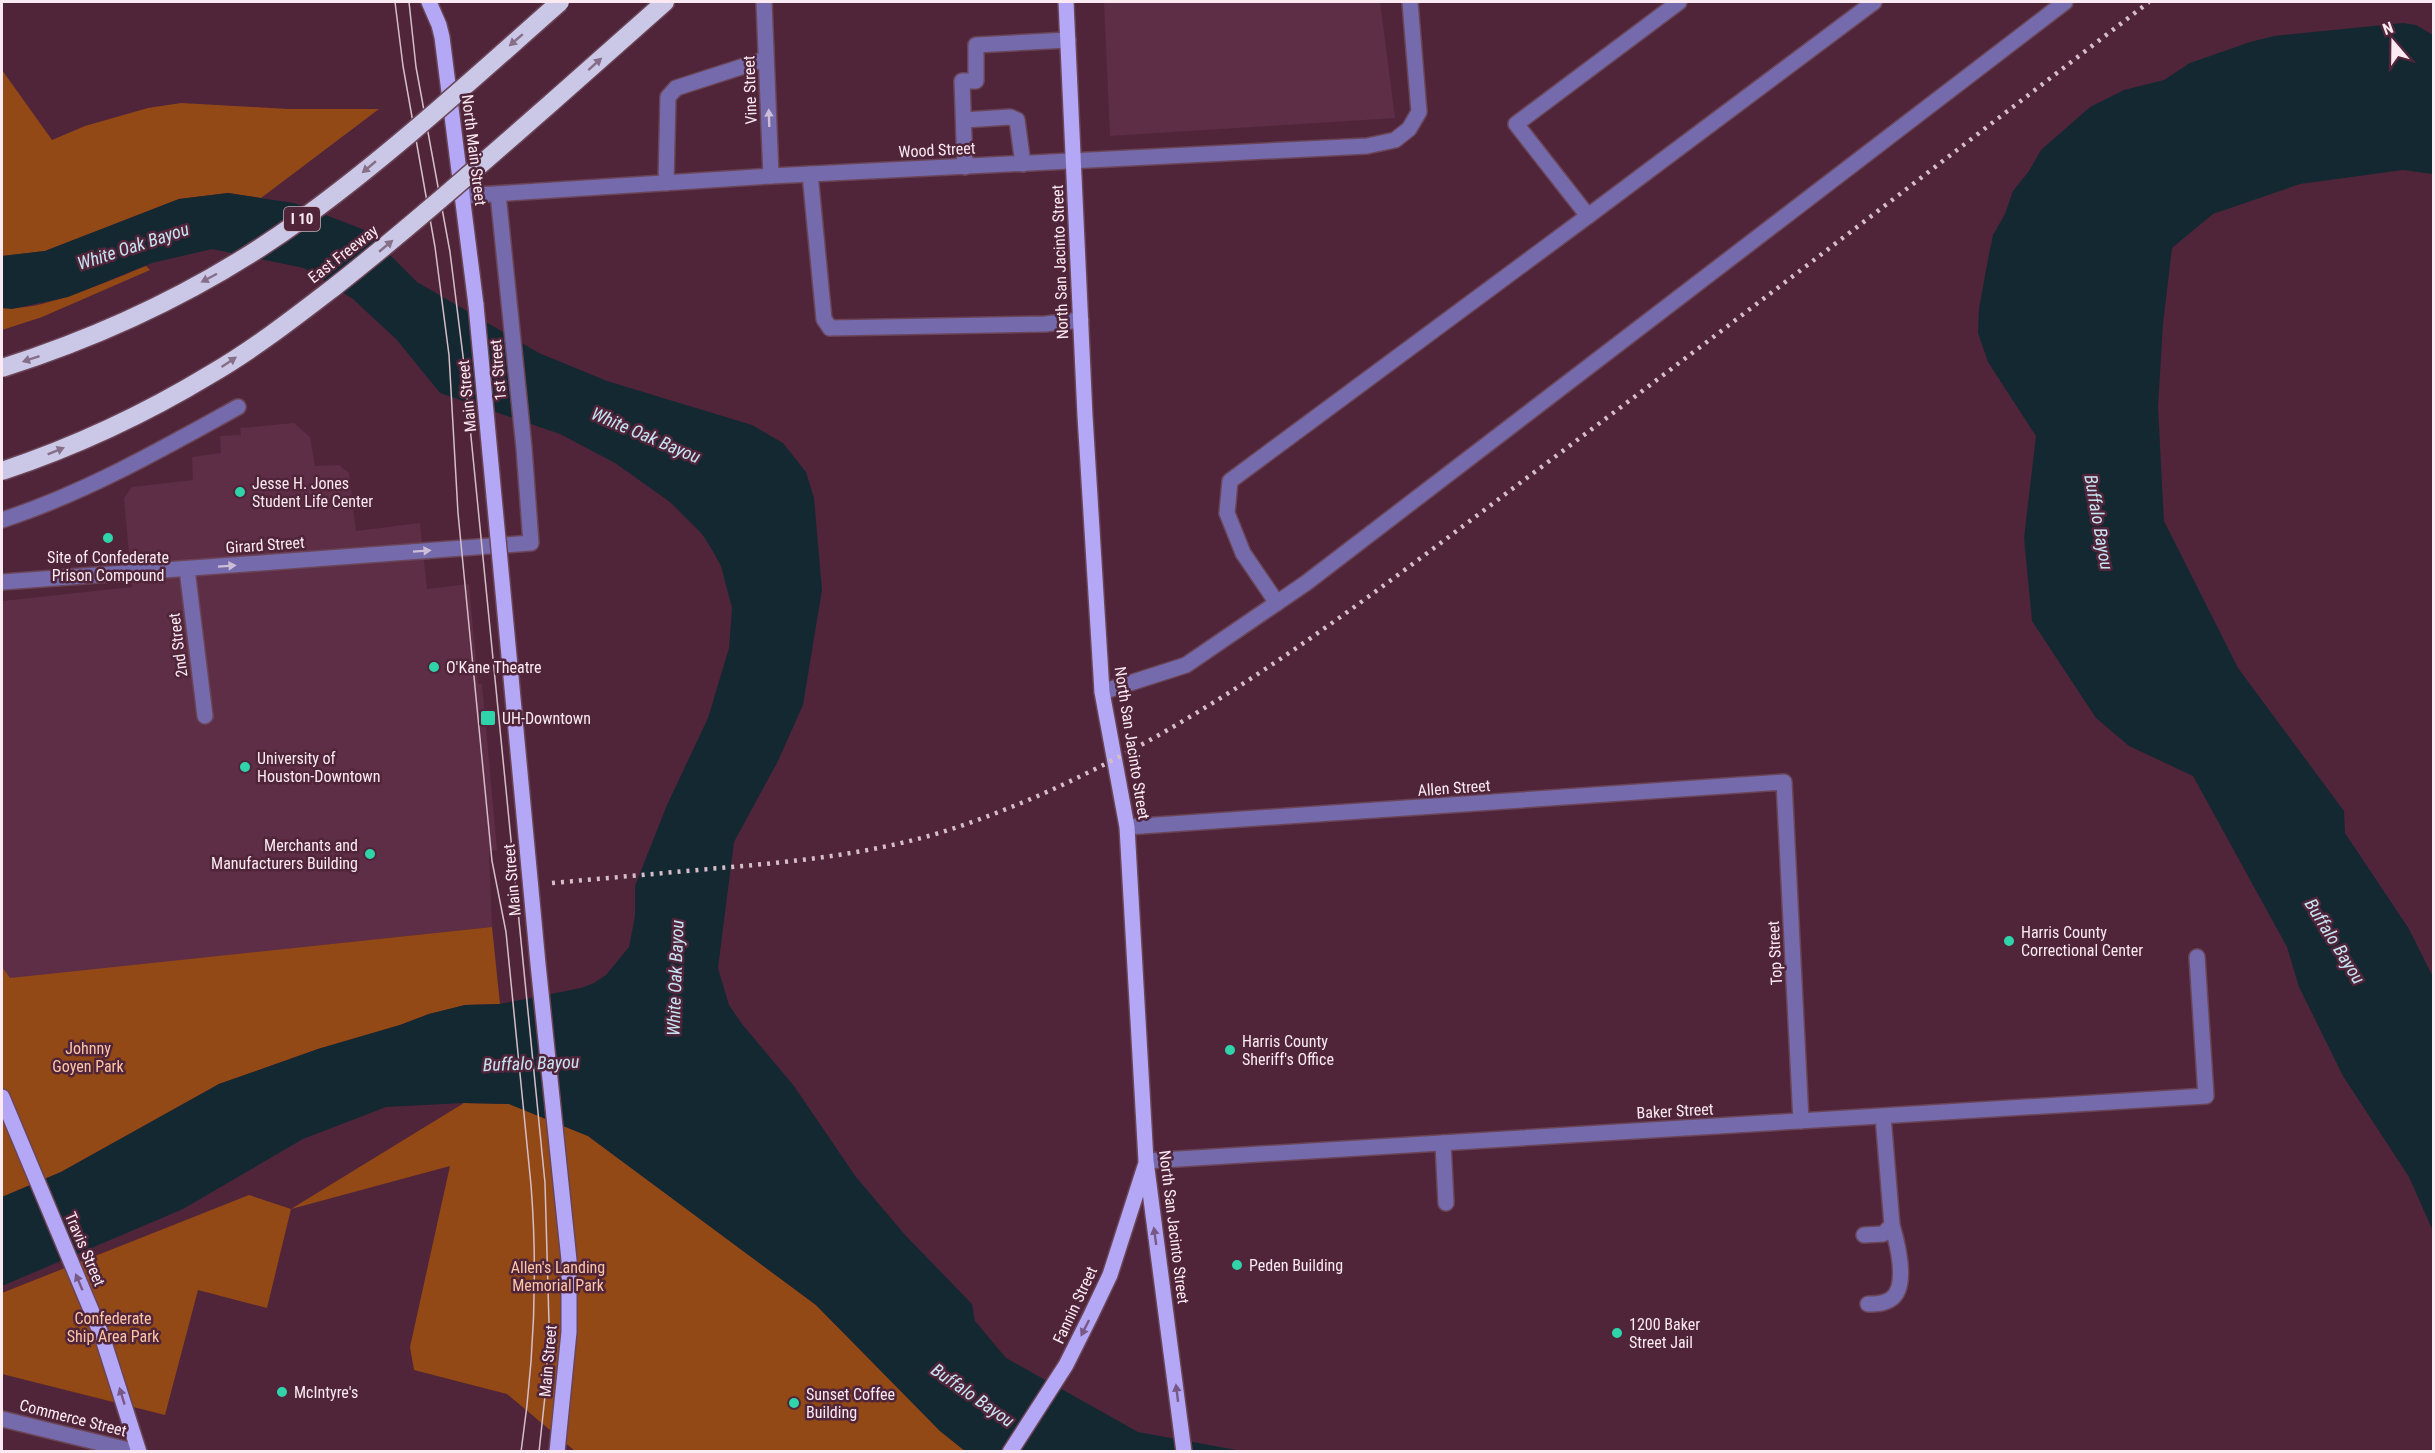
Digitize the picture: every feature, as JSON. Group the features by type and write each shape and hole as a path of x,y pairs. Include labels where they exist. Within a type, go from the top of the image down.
{"highway":[{"name":"I 10","path":"2,368 85,339 132,318 219,273 262,246 302,219 363,172 560,2"},
{"name":"East Freeway","path":"2,471 84,440 166,399 212,374 298,315 451,191 665,2"}],"main road":[{"name":"North Main Street","path":"429,2 439,25 441,37 476,305"},
{"name":"North San Jacinto Street","path":"1066,2 1102,692 1127,827 1146,1161 1184,1452"},
{"name":"Main Street","path":"476,305 537,953 569,1260 569,1332 557,1452"},
{"name":"Travis Street","path":"3,1101 102,1336 138,1452"},
{"name":"Fannin Street","path":"1010,1452 1066,1365 1110,1275 1146,1161"}],"street":[{"name":"Vine Street","path":"764,2 771,176"},
{"name":"Wood Street","path":"462,196 771,176 1367,146 1395,140 1409,129 1419,112 1410,2"},
{"path":"1588,216 1516,124 1678,2"},
{"path":"1277,603 1243,553 1227,513 1230,481 1874,2"},
{"path":"1102,692 1186,665 1306,583 2065,2"},
{"path":"965,167 962,81 976,81 976,45 1068,40"},
{"path":"666,183 668,97 676,88 766,59"},
{"path":"964,120 1010,117 1017,120 1023,164"},
{"path":"810,174 824,319 830,328 1045,324 1081,320"},
{"name":"1st Street","path":"498,194 531,543"},
{"path":"2,520 29,511 142,460 238,407"},
{"name":"Girard Street","path":"2,582 531,543"},
{"name":"2nd Street","path":"187,569 205,716"},
{"name":"Allen Street","path":"1127,827 1784,782"},
{"name":"Top Street","path":"1784,782 1801,1121"},
{"name":"Baker Street","path":"1146,1161 2206,1096 2197,957"},
{"path":"1868,1304 1885,1302 1894,1298 1901,1281 1897,1241 1892,1225 1883,1116"},
{"path":"1443,1143 1446,1203"},
{"path":"1864,1235 1883,1234 1892,1225"},
{"name":"Commerce Street","path":"2,1419 138,1452"}],"shaded area":[{"path":"1104,2 1380,2 1395,118 1110,136"},
{"name":"University of Houston-Downtown","path":"294,423 310,437 315,466 339,465 349,473 356,531 420,523 427,589 469,584 478,684 482,684 497,850 489,851 492,927 9,979 2,967 2,601 132,587 124,498 132,487 193,480 192,457 221,453 220,436 241,435 240,428"}],"green space":[{"path":"2,70 52,140 85,126 148,108 181,103 288,109 379,109 261,198 228,193 179,199 45,251 2,256"},
{"path":"146,266 150,270 42,317 2,330 2,308 18,308 55,300"},
{"name":"Johnny Goyen Park","path":"492,927 500,1004 465,1005 429,1014 318,1049 219,1084 61,1172 2,1197 2,967 10,978"},
{"name":"Allen's Landing Memorial Park","path":"464,1103 509,1104 588,1136 816,1305 940,1431 965,1451 575,1451 507,1394 414,1370 410,1347 450,1166 291,1209"},
{"name":"Confederate Ship Area Park","path":"249,1195 291,1209 267,1308 198,1290 165,1415 2,1374 2,1293"}],"water":[{"name":"Buffalo Bayou","path":"2403,23 2416,25 2433,35 2433,174 2403,170 2300,184 2213,214 2172,248 2163,324 2158,407 2164,521 2238,668 2344,811 2345,833 2409,929 2433,977 2433,1231 2409,1177 2343,1076 2299,987 2287,947 2193,776 2129,746 2096,718 2032,621 2024,538 2036,436 1988,362 1978,333 1979,309 1993,235 2005,214 2013,191 2029,171 2041,150 2090,107 2124,90 2164,80 2190,63 2250,42 2274,36"},
{"path":"228,193 294,203 365,230 417,282 539,353 607,381 752,425 783,443 806,472 814,498 822,590 803,705 778,761 734,842 718,968 729,1005 794,1086 856,1177 906,1236 972,1304 975,1321 1006,1358 1138,1432 1242,1451 965,1451 940,1431 816,1305 588,1136 509,1104 464,1103 386,1107 303,1139 183,1209 2,1286 2,1197 61,1172 219,1084 318,1049 429,1014 465,1005 500,1004 581,988 606,975 629,947 635,916 635,886 667,805 708,718 729,648 732,608 721,566 702,534 670,502 615,463 560,434 440,393 397,340 353,299 304,268 212,249 152,263 68,297 12,309 2,308 2,256 45,251 179,199"}],"tram line":[{"path":"395,2 403,66 435,247 449,355 458,513 492,861 506,932 531,1185 534,1318 521,1452"},
{"path":"409,2 416,67 450,252 463,356 545,1183 549,1323 539,1452"}],"railway":[{"path":"552,883 783,862 877,848 969,823 1046,792 1121,756 1193,715 1263,671 1399,574 1610,416 2149,2"}],"place":[{"name":"Jesse H. Jones Student Life Center","path":"240,492"},
{"name":"Site of Confederate Prison Compound","path":"108,538"},
{"name":"O'Kane Theatre","path":"434,667"},
{"name":"UH-Downtown","path":"488,718"},
{"name":"University of Houston-Downtown","path":"245,767"},
{"name":"Merchants and Manufacturers Building","path":"370,854"},
{"name":"Harris County Correctional Center","path":"2009,941"},
{"name":"Harris County Sheriff's Office","path":"1230,1050"},
{"name":"Peden Building","path":"1237,1265"},
{"name":"1200 Baker Street Jail","path":"1617,1333"},
{"name":"McIntyre's","path":"282,1392"},
{"name":"Sunset Coffee Building","path":"794,1403"}],"water label":[{"name":"White Oak Bayou","path":"133,246"},
{"name":"White Oak Bayou","path":"646,435"},
{"name":"White Oak Bayou","path":"675,978"}]}
